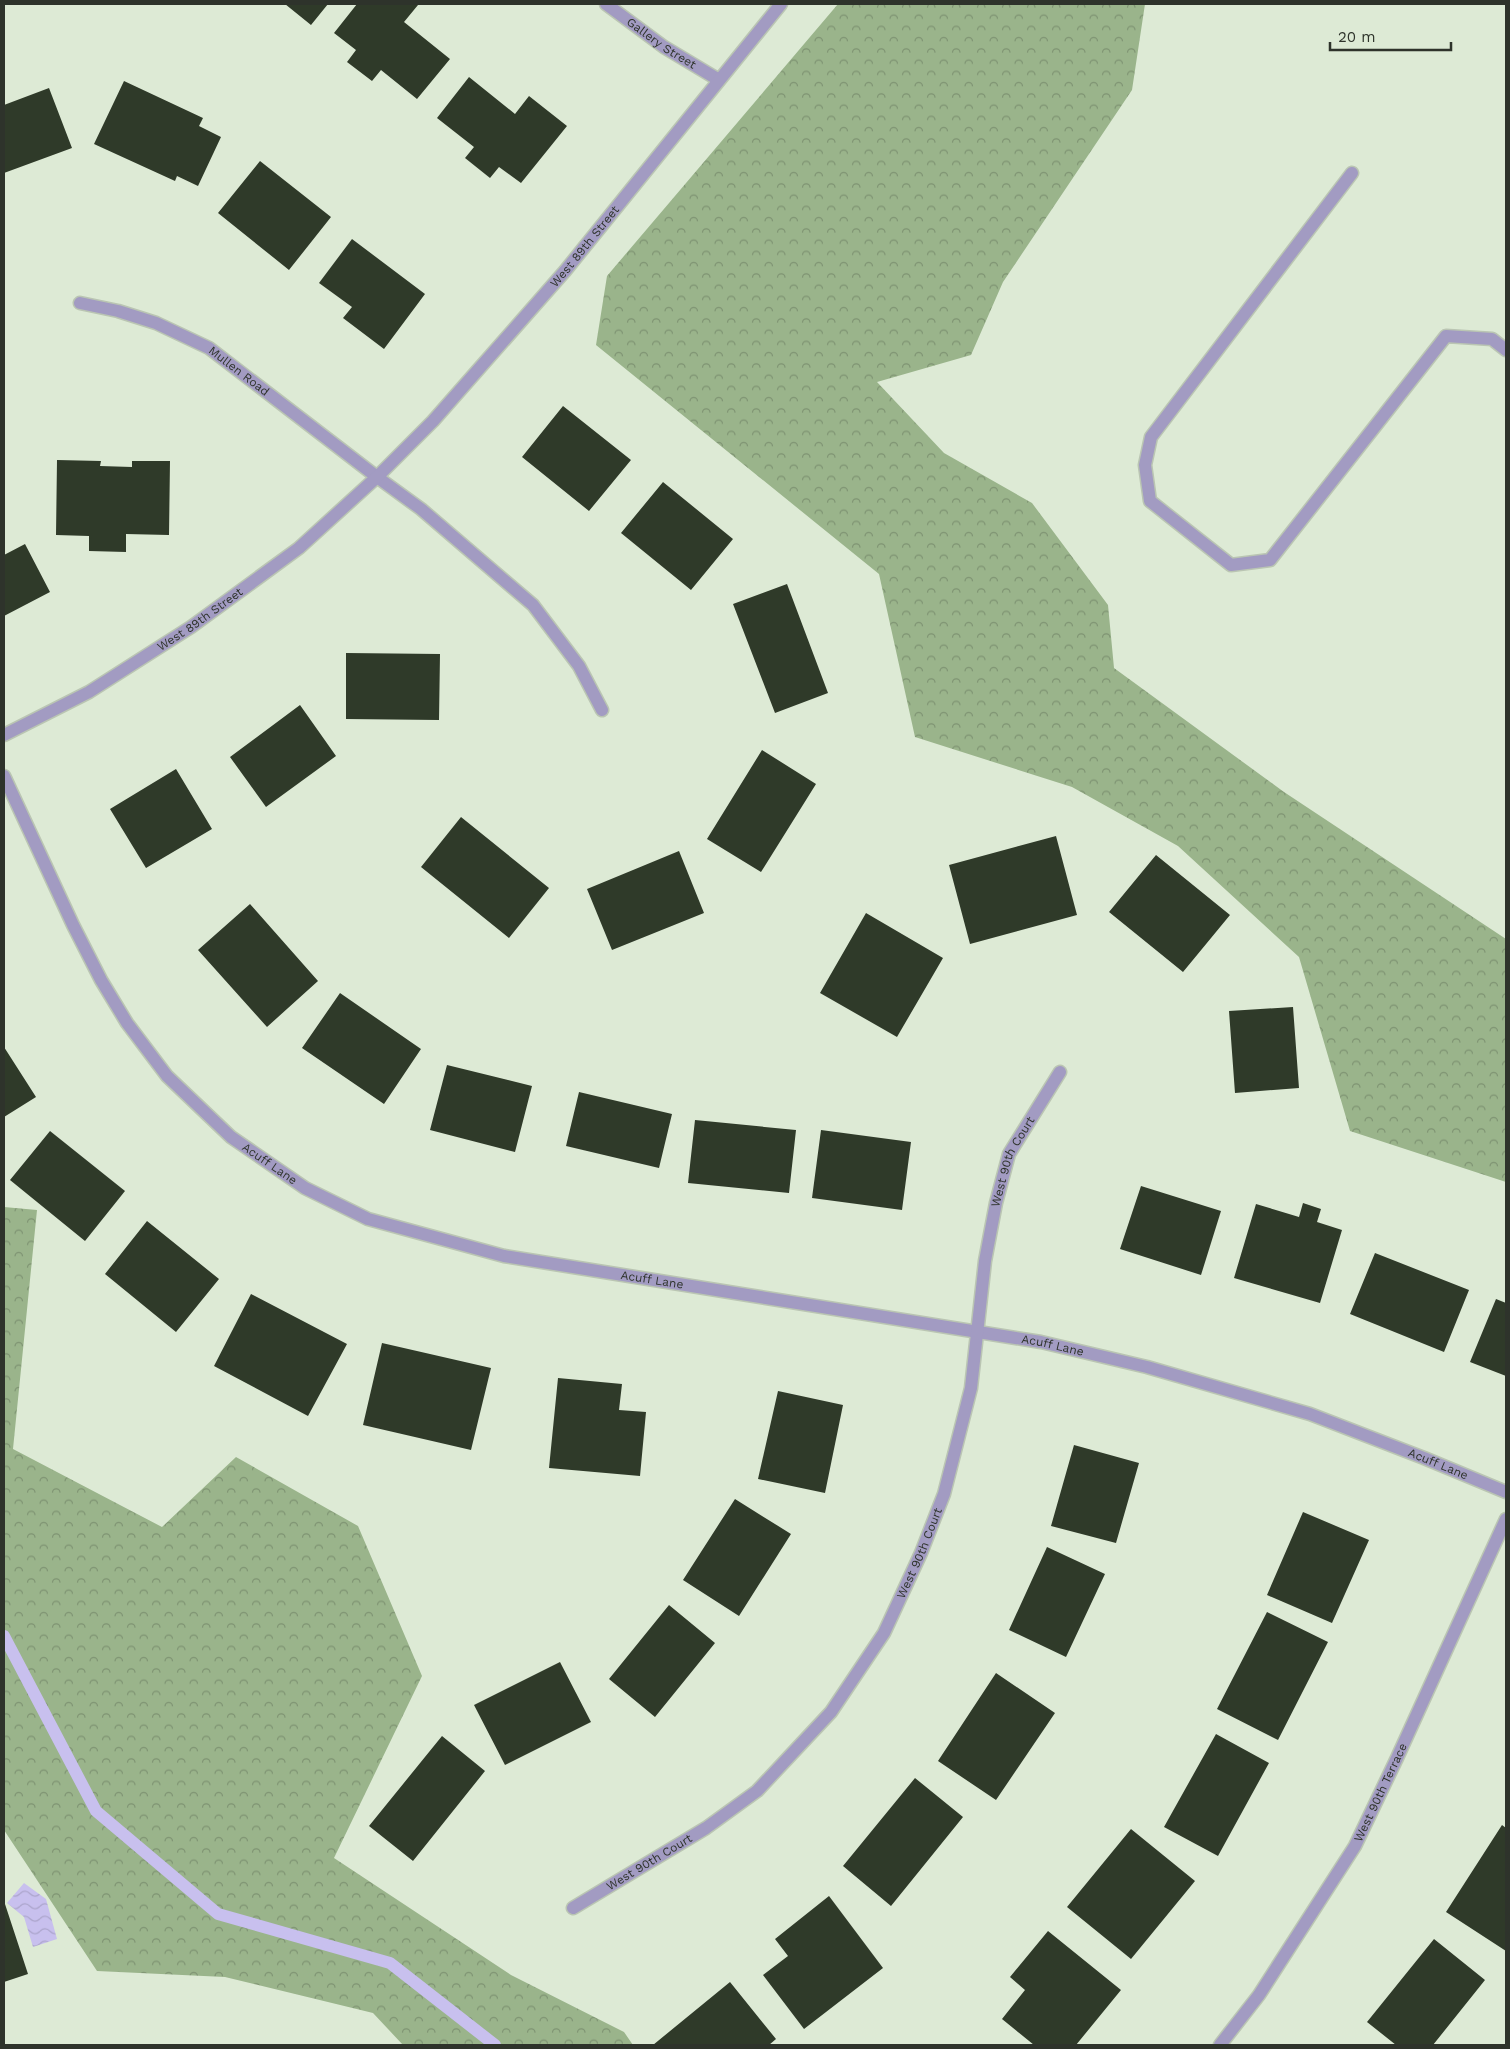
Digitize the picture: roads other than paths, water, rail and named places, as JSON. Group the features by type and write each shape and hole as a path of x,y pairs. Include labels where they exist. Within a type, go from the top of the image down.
{"street":[{"name":"Gallery Street","path":"606,4 664,47 719,80"},
{"name":"West 89th Street","path":"4,735 89,692 191,627 298,548 377,478 433,421 565,271 781,4"},
{"path":"1352,173 1151,437 1145,465 1150,501 1231,565 1270,560 1446,336 1492,339 1506,350"},
{"name":"Mullen Road","path":"80,303 118,311 156,323 208,348 377,478"},
{"path":"377,478 422,509 533,606 579,666 602,710"},
{"name":"Acuff Lane","path":"4,776 73,925 101,980 127,1022 168,1076 231,1137 305,1188 368,1219 504,1256 1041,1342 1147,1367 1310,1414 1506,1492"},
{"name":"West 90th Court","path":"573,1908 706,1828 757,1791 831,1712 884,1633 925,1544 944,1494 970,1388 985,1261 996,1203 1009,1154 1060,1072"},
{"name":"West 90th Terrace","path":"1220,2045 1259,1995 1355,1846 1506,1519"}],"water":[{"path":"24,1883 46,1899 57,1939 33,1947 24,1917 7,1903"}],"waterway":[{"path":"4,1636 96,1811 218,1914 390,1963 495,2045"}]}
